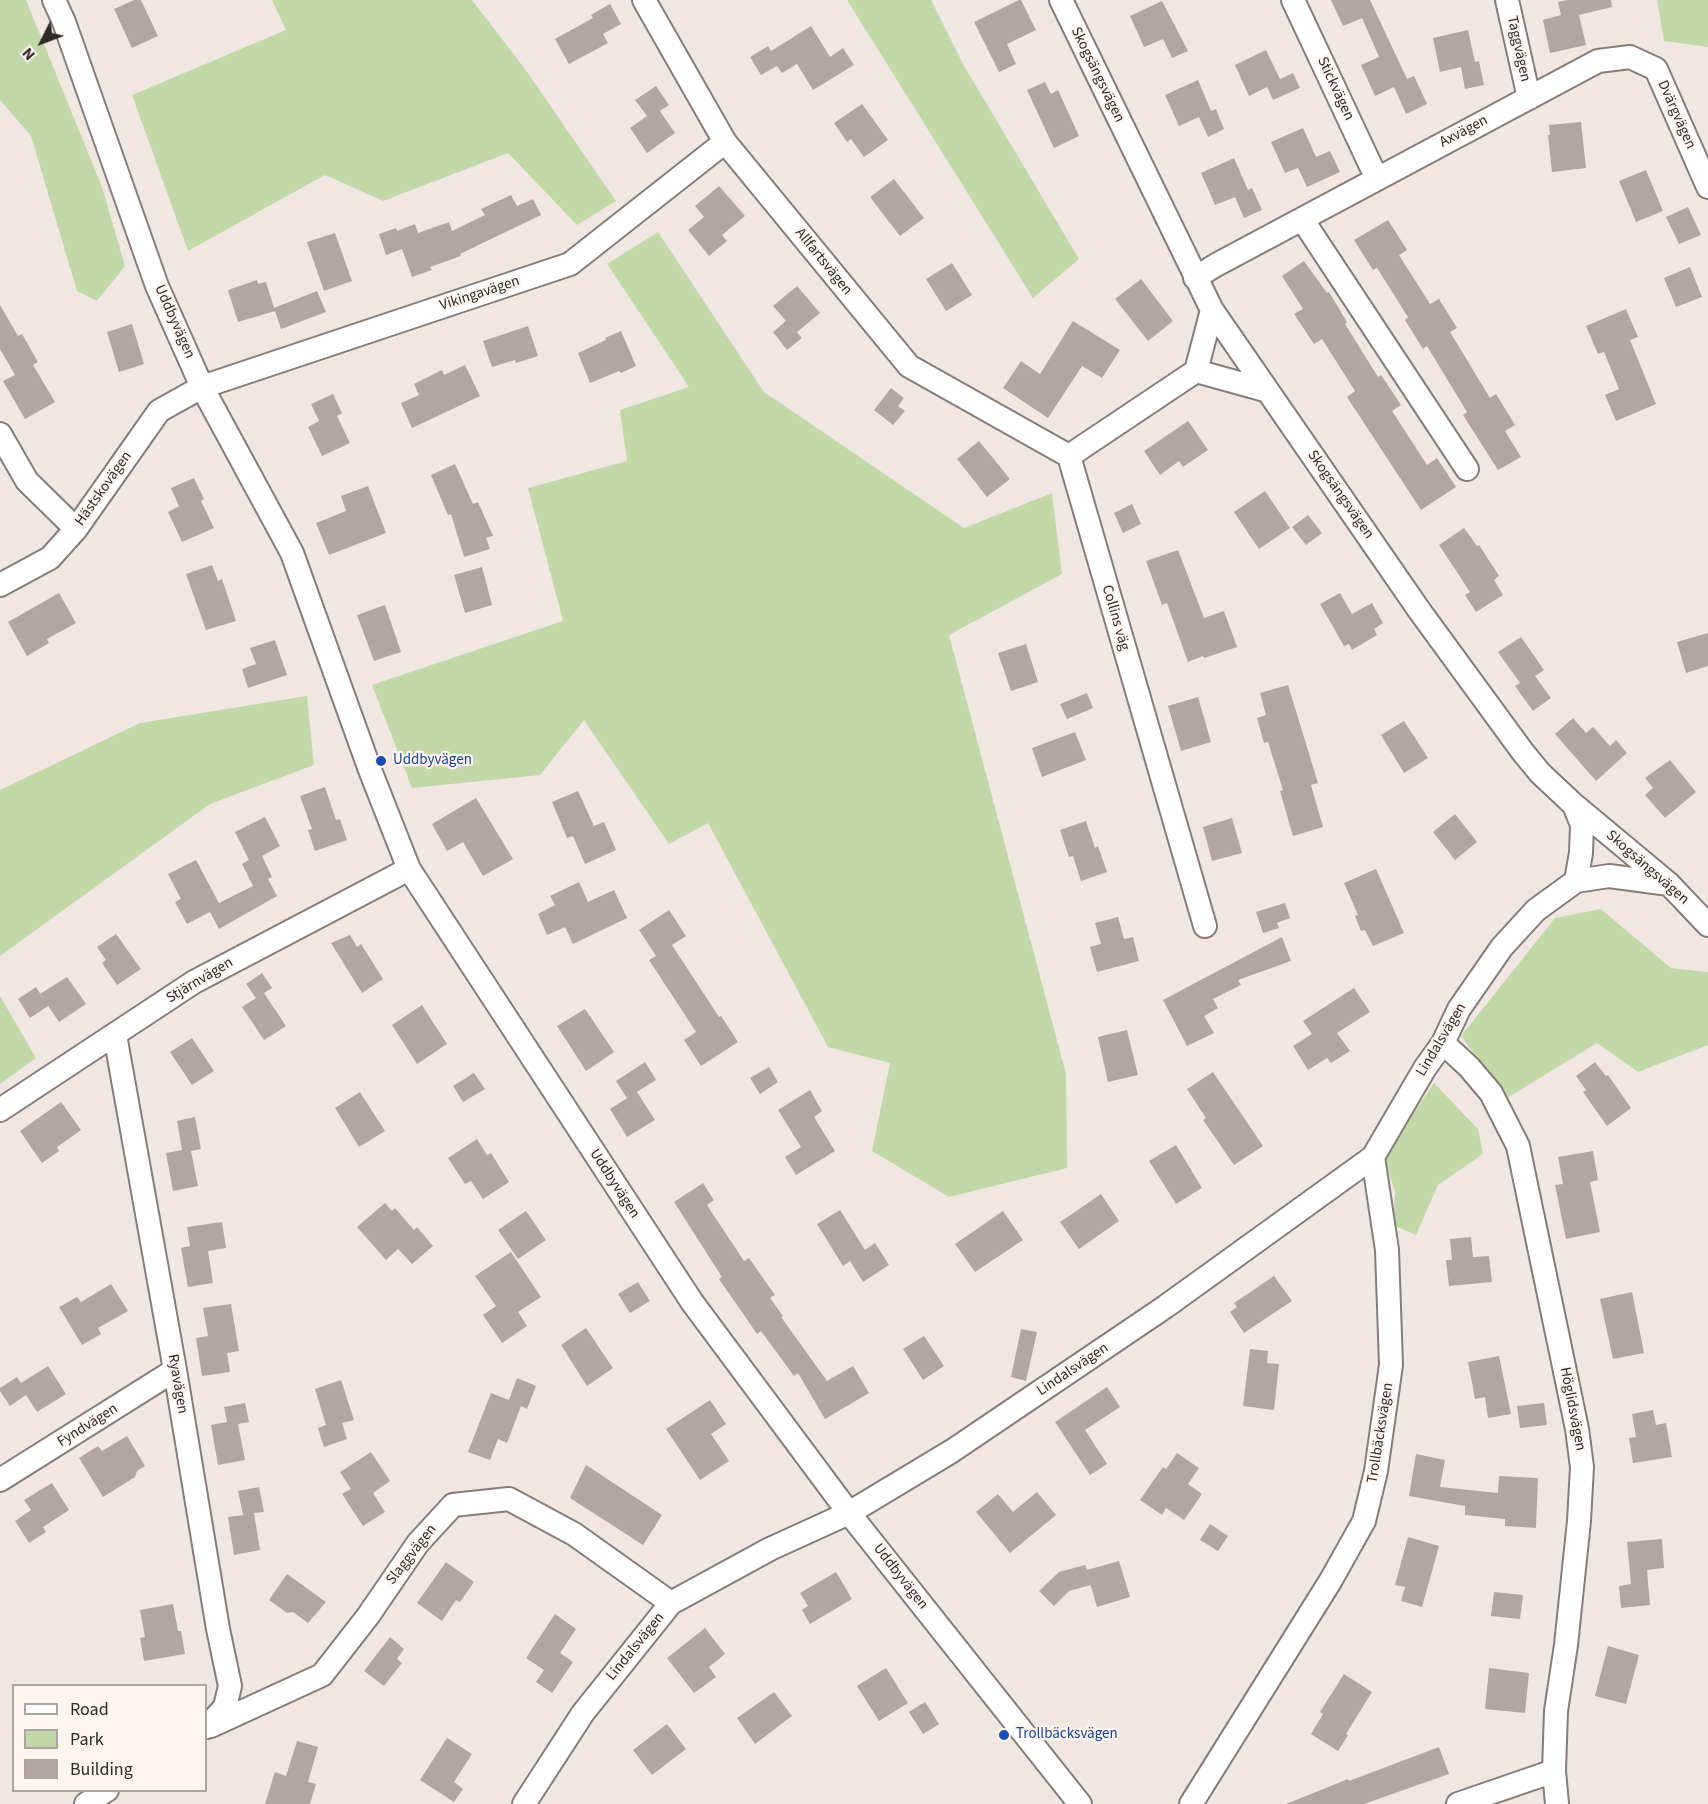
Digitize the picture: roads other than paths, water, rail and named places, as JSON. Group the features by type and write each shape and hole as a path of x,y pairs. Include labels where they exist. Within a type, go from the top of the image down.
{"street":[{"name":"Uddbyvägen","path":"54,0 64,22 157,286 202,387 292,553 370,770 409,869 692,1302 849,1513 1071,1801"},
{"name":"Allfartsvägen","path":"644,0 725,142 909,366 1068,456"},
{"name":"Skogsängsvägen","path":"1061,0 1212,310 1419,609 1540,773 1573,804 1669,884 1708,925"},
{"name":"Stickvägen","path":"1293,0 1377,179"},
{"name":"Taggvägen","path":"1507,0 1529,98"},
{"name":"Axvägen","path":"1195,278 1598,61 1630,57"},
{"name":"Dvärgvägen","path":"1630,57 1656,69 1708,187"},
{"name":"Vikingavägen","path":"202,387 570,264 725,142"},
{"path":"1302,219 1467,469"},
{"path":"1068,456 1196,371 1212,310"},
{"path":"1196,371 1268,391"},
{"name":"Hästskovägen","path":"0,585 50,558 76,530 159,411 202,387"},
{"path":"0,434 27,481 76,530"},
{"name":"Collins väg","path":"1068,456 1205,926"},
{"path":"1573,804 1582,825 1581,853 1576,881"},
{"name":"Stjärnvägen","path":"0,1110 194,982 409,869"},
{"name":"Lindalsvägen","path":"524,1804 583,1713 671,1603 770,1549 849,1513 952,1451 1165,1307 1373,1157 1425,1068 1443,1043 1459,1009 1502,947 1536,910 1576,881 1609,876 1669,884"},
{"name":"Ryavägen","path":"115,1035 175,1370 218,1629 230,1686 225,1707 207,1727"},
{"name":"Höglidsvägen","path":"1443,1043 1469,1067 1491,1093 1518,1146 1578,1438 1582,1467 1579,1521 1566,1645 1556,1711 1554,1771 1557,1804"},
{"name":"Trollbäcksvägen","path":"1191,1804 1331,1580 1364,1521 1376,1471 1391,1365 1387,1250 1373,1157"},
{"name":"Fyndvägen","path":"0,1480 175,1370"},
{"name":"Slaggvägen","path":"207,1728 322,1675 368,1616 418,1542 453,1505 509,1499 574,1534 671,1603"},
{"path":"1458,1804 1554,1771"},
{"path":"86,1804 105,1792"}],"place":[{"name":"Uddbyvägen","path":"381,761"},
{"name":"Trollbäcksvägen","path":"1004,1735"}]}
